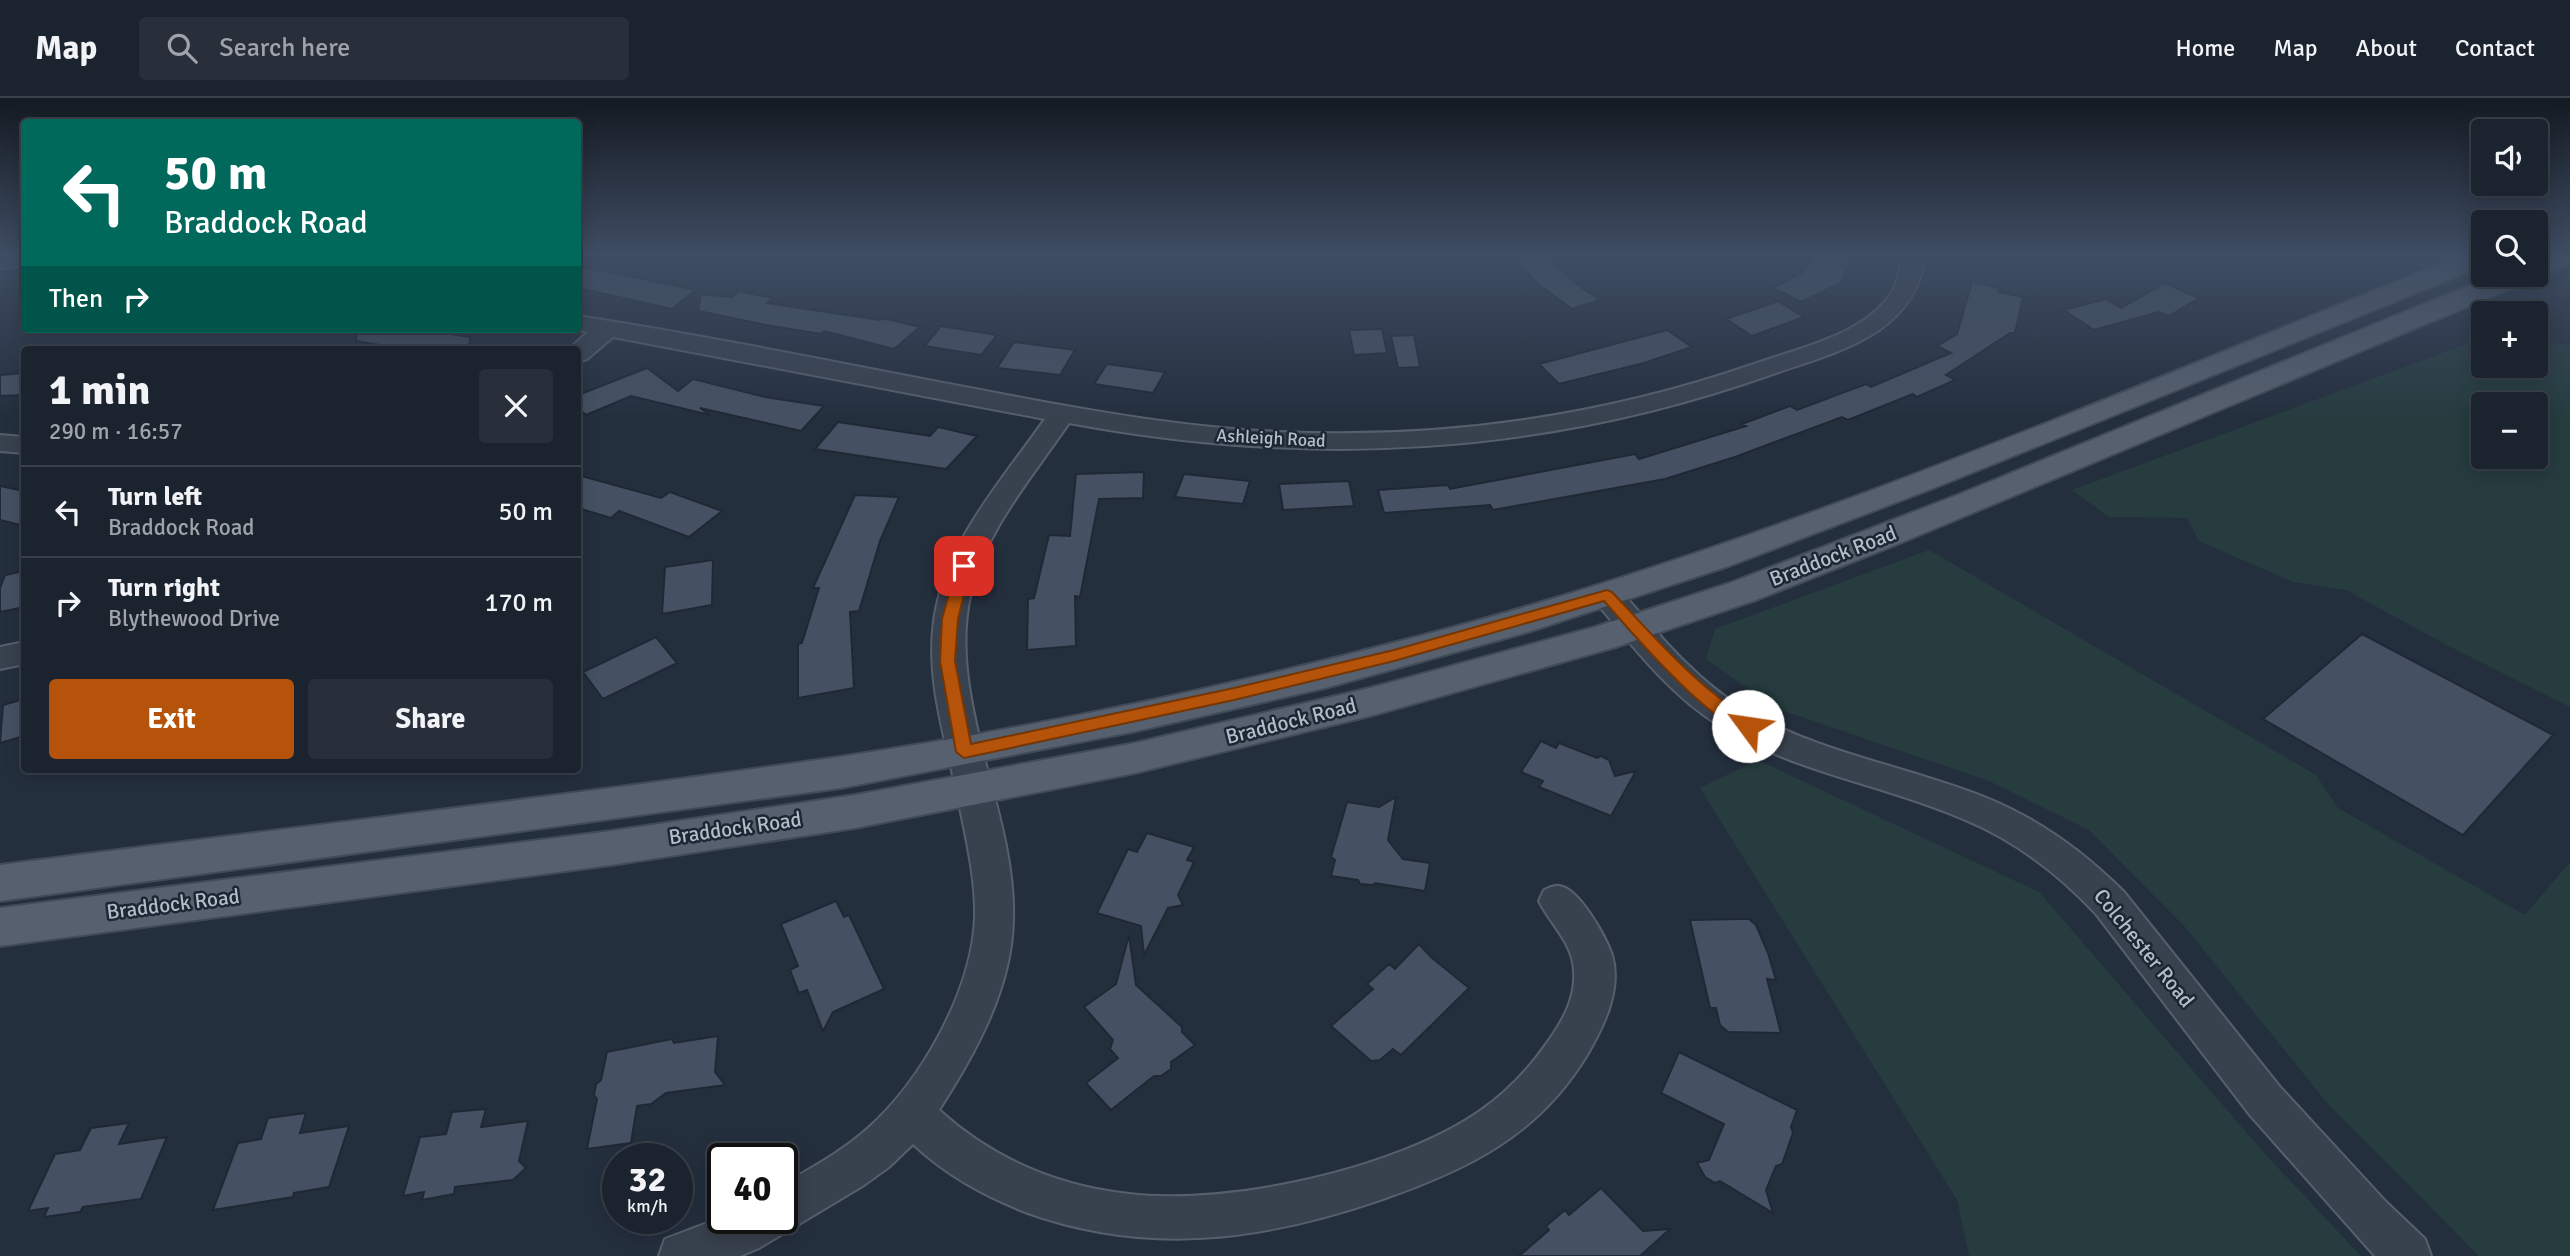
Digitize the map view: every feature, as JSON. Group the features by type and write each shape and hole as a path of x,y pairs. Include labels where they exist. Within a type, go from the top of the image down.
{"main road":[{"name":"Braddock Road","path":"0,883 841,772 964,752 1234,694 1380,659 1607,595 1839,514 2337,309"},
{"name":"Braddock Road","path":"0,927 565,853 975,790 1202,743 1422,689 1635,628 1793,572 1921,522 2437,309"}],"street":[{"name":"Ashleigh Road","path":"581,324 1062,413 1199,434 1332,441 1406,440 1496,433 1623,412 1694,393 1840,342 1864,330 1889,309"},
{"path":"581,351 607,328"},
{"path":"798,1201 883,1143 911,1113 946,1060 974,1007 987,971 993,936 994,907 975,790 964,752 948,661 950,619 958,581 985,523 1062,413"},
{"path":"0,443 21,445"},
{"name":"Colchester Road","path":"1607,595 1635,628 1716,706 1764,735 1836,763 1977,809 2004,822 2062,858 2110,903 2265,1101 2370,1218 2408,1256"},
{"path":"0,658 21,654"},
{"path":"911,1113 966,1160 1017,1187 1073,1206 1132,1217 1228,1216 1273,1209 1348,1190 1432,1161 1485,1133 1535,1090 1554,1069 1578,1032 1591,1002 1595,974 1589,947 1558,901"},
{"path":"682,1256 736,1234"}],"green space":[{"path":"2471,342 2471,378 2548,378 2548,342 2570,345 2570,707 2346,590 2293,582 2199,541 2187,518 2109,517 2072,490"},
{"path":"1929,550 2316,775 2338,808 2525,915 2570,862 2570,1256 2479,1256 2327,1103 2186,928 2089,830 1989,781 1775,708 1706,659 1715,629"},
{"path":"1758,760 2039,892 2265,1154 2361,1256 1969,1256 1957,1200 1700,788"}],"building":[{"path":"807,309 880,320 882,318 920,327 894,349 824,331 821,334 698,311"},
{"path":"1755,309 1791,309 1804,317 1752,336 1726,319"},
{"path":"1964,309 2020,309 2015,333 2010,333 1946,375 1955,380 1917,397 1913,394 1848,420 1842,417 1735,457 1665,479 1493,510 1490,505 1384,513 1378,490 1448,485 1450,489 1635,454 1639,459 1746,426 1742,424 1790,406 1797,410 1866,384 1871,387 1951,353 1937,346 1957,334"},
{"path":"2181,309 2169,316 2159,312 2094,330 2064,310"},
{"path":"941,326 997,335 981,355 925,346"},
{"path":"1382,329 1387,353 1354,355 1349,330"},
{"path":"1667,330 1692,347 1644,363 1559,384 1539,364"},
{"path":"357,333 444,333 470,337 469,346 386,346 356,341"},
{"path":"1414,335 1420,367 1398,368 1391,336"},
{"path":"1014,342 1075,350 1060,375 997,368"},
{"path":"1107,364 1165,372 1153,393 1094,384"},
{"path":"647,368 678,391 693,379 765,397 824,406 801,431 700,408 710,415 631,396 586,415 581,411 581,394"},
{"path":"21,373 21,395 0,396 0,375"},
{"path":"838,422 930,436 938,427 977,436 946,469 815,449"},
{"path":"1144,472 1143,498 1099,499 1080,597 1075,596 1076,646 1027,650 1028,599 1034,598 1049,535 1070,536 1076,474"},
{"path":"1184,474 1250,481 1243,504 1175,497"},
{"path":"581,476 661,498 670,492 722,511 689,537 619,511 611,518 581,509"},
{"path":"1349,481 1354,506 1283,510 1279,484"},
{"path":"0,486 21,490 21,525 0,520"},
{"path":"855,495 899,497 880,541 859,611 850,612 854,688 798,698 798,644 802,643 819,588 813,588"},
{"path":"713,560 712,605 662,614 665,567"},
{"path":"21,572 21,608 0,612 0,588 5,575"},
{"path":"2362,634 2553,735 2463,835 2263,719"},
{"path":"656,637 677,663 603,699 583,672"},
{"path":"21,700 21,737 0,743 3,705"},
{"path":"1541,741 1556,748 1559,743 1597,758 1601,756 1609,760 1615,776 1636,771 1611,816 1539,787 1543,781 1521,772"},
{"path":"1396,797 1388,840 1403,859 1430,863 1425,891 1375,883 1360,884 1358,880 1331,876 1335,860 1331,857 1347,802 1379,807"},
{"path":"1147,833 1194,847 1187,860 1194,862 1178,895 1183,905 1168,908 1144,955 1141,926 1097,913 1128,849 1137,852"},
{"path":"836,901 844,917 849,915 884,989 833,1012 823,1031 807,990 799,993 790,970 798,966 781,924"},
{"path":"1749,919 1756,925 1776,980 1767,979 1781,1033 1728,1032 1720,1025 1716,1008 1710,1008 1690,920"},
{"path":"1129,935 1136,985 1182,1027 1182,1032 1195,1045 1171,1062 1171,1069 1161,1076 1154,1076 1111,1110 1086,1083 1118,1058 1110,1049 1113,1040 1084,1007 1116,984"},
{"path":"1419,944 1469,988 1401,1055 1393,1049 1380,1060 1371,1061 1331,1026 1373,989 1367,984 1389,964 1395,969"},
{"path":"718,1036 715,1072 725,1085 666,1093 651,1104 637,1106 631,1143 602,1143 602,1147 587,1149 597,1099 594,1095 596,1084 601,1080 607,1052 672,1039 674,1043"},
{"path":"1679,1052 1797,1110 1791,1127 1793,1133 1782,1164 1776,1166 1766,1190 1773,1213 1720,1181 1715,1183 1705,1177 1697,1163 1709,1160 1724,1124 1661,1093"},
{"path":"486,1109 481,1127 528,1121 519,1161 526,1168 513,1180 455,1187 454,1194 422,1200 424,1192 403,1196 420,1137 446,1134 452,1112"},
{"path":"306,1113 300,1133 349,1126 329,1187 294,1193 293,1197 213,1210 238,1143 261,1139 268,1118"},
{"path":"129,1123 119,1144 167,1137 141,1199 83,1207 80,1212 44,1217 48,1208 28,1211 55,1154 80,1150 91,1128"},
{"path":"1601,1188 1643,1231 1670,1229 1640,1256 1519,1256 1549,1230 1546,1226 1565,1210 1569,1215"}],"route":[{"path":"964,566 950,619 948,661 964,752 1234,694 1394,655 1607,595 1669,664 1716,706 1748,726"}]}
